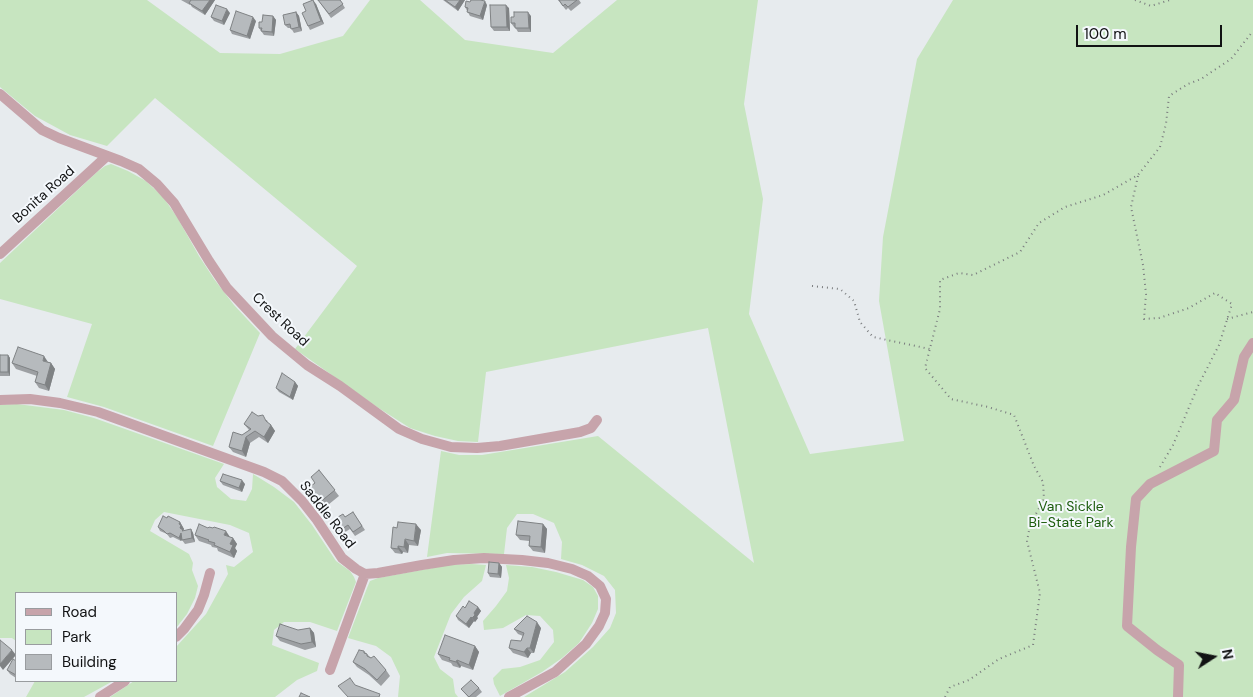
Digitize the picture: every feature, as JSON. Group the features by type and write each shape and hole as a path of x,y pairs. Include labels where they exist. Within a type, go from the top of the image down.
{"street":[{"name":"Crest Road","path":"0,94 42,130 139,169 157,184 174,203 209,262 228,288 272,336 307,365 340,386 399,429 422,439 451,447 477,448 500,446 580,432 591,428 597,420"},
{"name":"Bonita Road","path":"0,254 107,156"},
{"path":"1178,697 1179,666 1127,626 1131,547 1136,499 1150,484 1214,451 1217,420 1234,400 1244,357 1253,343"},
{"name":"Saddle Road","path":"0,400 30,399 60,403 98,412 264,472 282,482 302,500 342,558 365,574"},
{"path":"330,670 365,574 422,564 484,558 548,563 572,569 588,576 600,586 606,599 605,613 599,626 586,644 555,672 509,697"},
{"path":"178,635 198,610 210,574"},
{"path":"100,697 123,682"}],"path":[{"path":"1135,0 1151,6 1170,0"},
{"path":"945,697 950,687 968,680 999,659 1034,645 1040,593 1027,541 1030,525 1044,498 1042,482 1014,415 988,406 951,399 925,368 940,310 940,280 959,273 973,275 1020,252 1039,223 1065,207 1103,195 1138,175 1160,146 1166,124 1169,96 1188,84 1201,80 1231,59 1253,31"},
{"path":"1138,175 1131,207 1143,265 1146,294 1144,319 1159,318 1189,308 1215,293 1232,304 1219,345 1198,386 1173,445 1159,469"},
{"path":"812,286 840,289 854,301 860,322 873,337 930,349"},
{"path":"1227,319 1253,312"}],"green space":[{"name":"Van Sickle Bi-State Park","path":"0,0 147,0 220,53 280,54 343,36 370,0 420,0 465,40 553,53 617,0 758,0 744,104 763,199 749,314 810,454 904,441 879,301 883,237 917,59 953,0 1253,0 1253,697 524,697 565,672 593,647 610,628 616,613 615,590 604,576 582,565 561,559 562,542 554,523 533,514 517,514 507,528 504,554 447,553 427,557 441,451 459,455 482,455 598,436 754,563 708,328 486,372 478,442 458,441 410,428 295,349 357,266 155,98 107,146 70,135 35,116 0,87"},
{"path":"111,164 146,181 163,197 214,279 234,305 260,333 213,446 104,407 67,397 92,324 0,299 0,263 97,172"},
{"path":"17,404 64,410 94,418 224,464 215,478 217,487 231,499 246,501 252,489 253,474 294,502 336,561 350,571 356,582 337,631 310,622 284,622 274,630 272,645 319,663 317,671 297,680 275,697 110,697 132,682 178,682 178,645 206,614 228,574 226,565 234,567 253,552 249,533 230,525 164,512 155,520 150,531 189,554 198,586 195,598 187,614 178,625 178,592 15,592 15,640 12,638 0,638 0,405"},
{"path":"449,565 486,565 482,581 464,597 451,614 434,657 440,669 453,679 455,693 458,697 398,697 400,676 391,657 376,646 348,638 370,581"},
{"path":"506,565 532,567 583,580 593,587 598,596 598,609 592,623 579,643 542,672 500,696 493,678 502,669 520,667 540,660 554,642 553,630 540,616 526,615 503,628 484,630 483,621 507,591 509,578"},
{"path":"34,682 111,682 84,697 26,697"}],"building":[{"path":"191,0 210,0 202,11 189,3"},
{"path":"313,0 321,21 308,26 302,13 306,11 303,4"},
{"path":"318,0 340,0 343,4 329,14"},
{"path":"445,0 460,0 455,7"},
{"path":"471,0 485,1 480,16 467,12 468,8 465,7 466,1 470,2"},
{"path":"559,0 577,0 568,7 565,4 563,6"},
{"path":"216,5 227,9 222,21 211,17"},
{"path":"490,5 506,5 507,27 491,27"},
{"path":"236,11 253,17 247,36 230,30"},
{"path":"296,12 299,27 291,29 290,24 285,25 283,15"},
{"path":"514,12 528,12 529,28 515,28 515,23 511,23 511,17 514,17"},
{"path":"263,15 273,16 272,32 261,31 262,28 259,28 259,22 262,22"},
{"path":"18,347 44,356 43,361 51,363 45,385 35,382 38,372 12,363"},
{"path":"0,355 8,355 8,372 0,372"},
{"path":"282,373 295,382 290,397 276,388"},
{"path":"252,412 258,416 263,415 271,425 264,437 255,431 246,437 242,451 229,447 233,432 242,435 251,429 244,424"},
{"path":"319,470 335,490 319,503 307,489 315,483 311,477"},
{"path":"223,474 242,480 239,488 220,481"},
{"path":"353,512 362,526 353,532 348,525 339,531 333,520 343,514 345,517"},
{"path":"163,516 167,518 168,516 180,522 182,531 191,529 192,538 182,540 181,533 179,538 170,533 167,534 158,527"},
{"path":"518,521 543,524 541,547 529,546 530,536 516,535"},
{"path":"398,522 416,524 414,541 405,539 404,547 398,546 398,549 391,548 393,527 397,528"},
{"path":"199,524 208,528 214,527 226,531 224,535 233,538 230,544 233,545 230,552 214,545 215,543 209,540 195,535"},
{"path":"489,562 499,563 498,574 488,573"},
{"path":"469,601 478,607 474,613 475,615 466,624 456,616 463,606 465,608"},
{"path":"527,616 537,622 530,648 527,648 524,652 509,648 511,640 521,641 524,633 514,629"},
{"path":"280,624 298,630 310,628 312,642 301,644 276,636"},
{"path":"445,635 475,646 469,665 457,660 456,662 449,660 450,658 438,654"},
{"path":"0,640 12,650 0,664"},
{"path":"359,650 364,651 371,658 374,656 386,670 377,680 365,669 353,662"},
{"path":"13,659 15,660 15,674 7,670"},
{"path":"350,678 355,685 380,694 379,697 348,697 338,686"},
{"path":"471,680 479,688 469,697 461,689"},
{"path":"301,693 310,697 299,697"}]}
